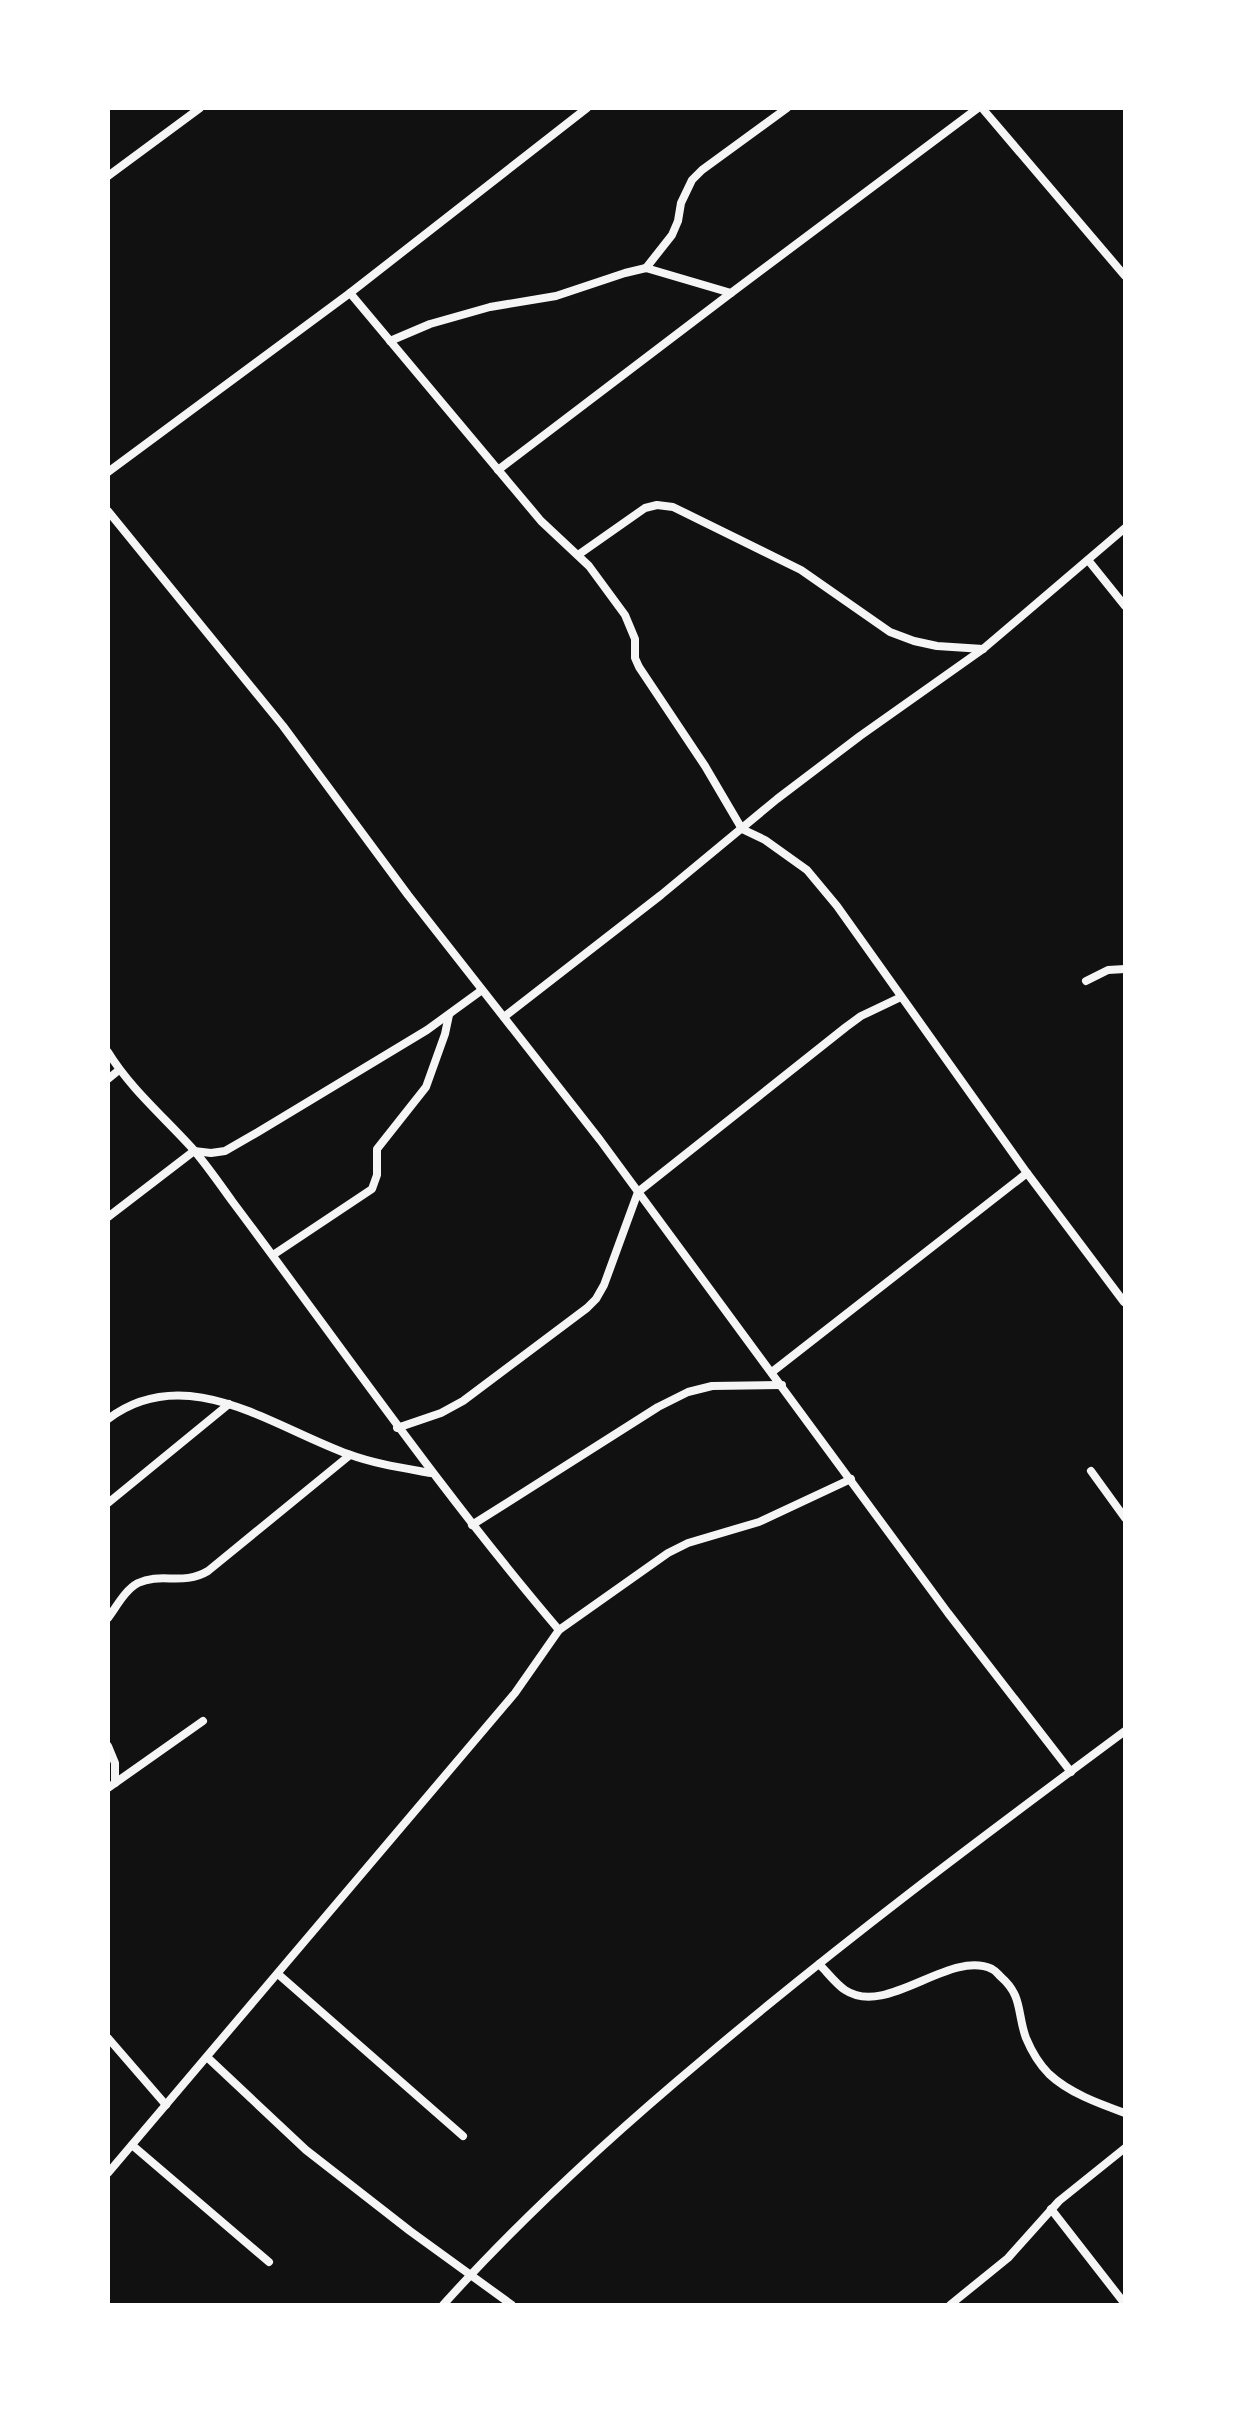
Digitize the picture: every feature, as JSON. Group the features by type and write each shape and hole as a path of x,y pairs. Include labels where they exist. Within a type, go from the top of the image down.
{"street":[{"path":"108,176 200,108"},
{"path":"108,472 350,293 587,108"},
{"path":"646,268 672,235 681,203 692,180 787,108"},
{"path":"498,470 980,108 1125,276"},
{"path":"390,341 430,324 490,307 556,296 646,268 731,293"},
{"path":"350,293 541,521 589,566 625,615 635,639 635,658 639,667 705,766 742,829 765,840 807,870 837,906 1027,1173 1125,1303"},
{"path":"578,555 645,508 657,505 673,507 801,570 890,632 937,646 983,649"},
{"path":"108,511 283,726 408,895 638,1192 948,1613 1071,1772"},
{"path":"504,1017 860,736 983,649 1125,528"},
{"path":"1088,560 1125,606"},
{"path":"1086,981 1108,970 1125,969"},
{"path":"108,1217 194,1151 225,1151 343,1081 482,990"},
{"path":"397,1428 441,1413 463,1401 596,1299 638,1192 846,1027 861,1016 901,997"},
{"path":"273,1255 372,1189 377,1175 377,1149 426,1087 449,1014"},
{"path":"108,1052 119,1070 194,1151 397,1428 559,1630"},
{"path":"108,1079 119,1070"},
{"path":"772,1372 1027,1173"},
{"path":"472,1525 658,1407 688,1392 712,1386 782,1385"},
{"path":"108,1419 152,1397 174,1394 243,1407 350,1455 432,1473"},
{"path":"108,1503 229,1404"},
{"path":"108,1618 138,1583 153,1579 196,1578 208,1571 350,1455"},
{"path":"1091,1471 1125,1518"},
{"path":"108,2173 515,1693 559,1630 668,1553 688,1543 759,1522 851,1479"},
{"path":"111,1785 203,1721"},
{"path":"443,2305 561,2183 638,2114 819,1964 1125,1731"},
{"path":"108,1746 115,1763 111,1785"},
{"path":"819,1964 846,1991 869,1998 897,1991 956,1968 992,1969 1007,1982 1017,1997 1026,2036 1050,2074 1076,2092 1125,2113"},
{"path":"278,1974 463,2136"},
{"path":"108,2038 166,2105"},
{"path":"207,2057 306,2150 512,2305"},
{"path":"132,2145 269,2262"},
{"path":"950,2305 1008,2258 1051,2209 1125,2148"},
{"path":"1051,2209 1125,2304"}]}
